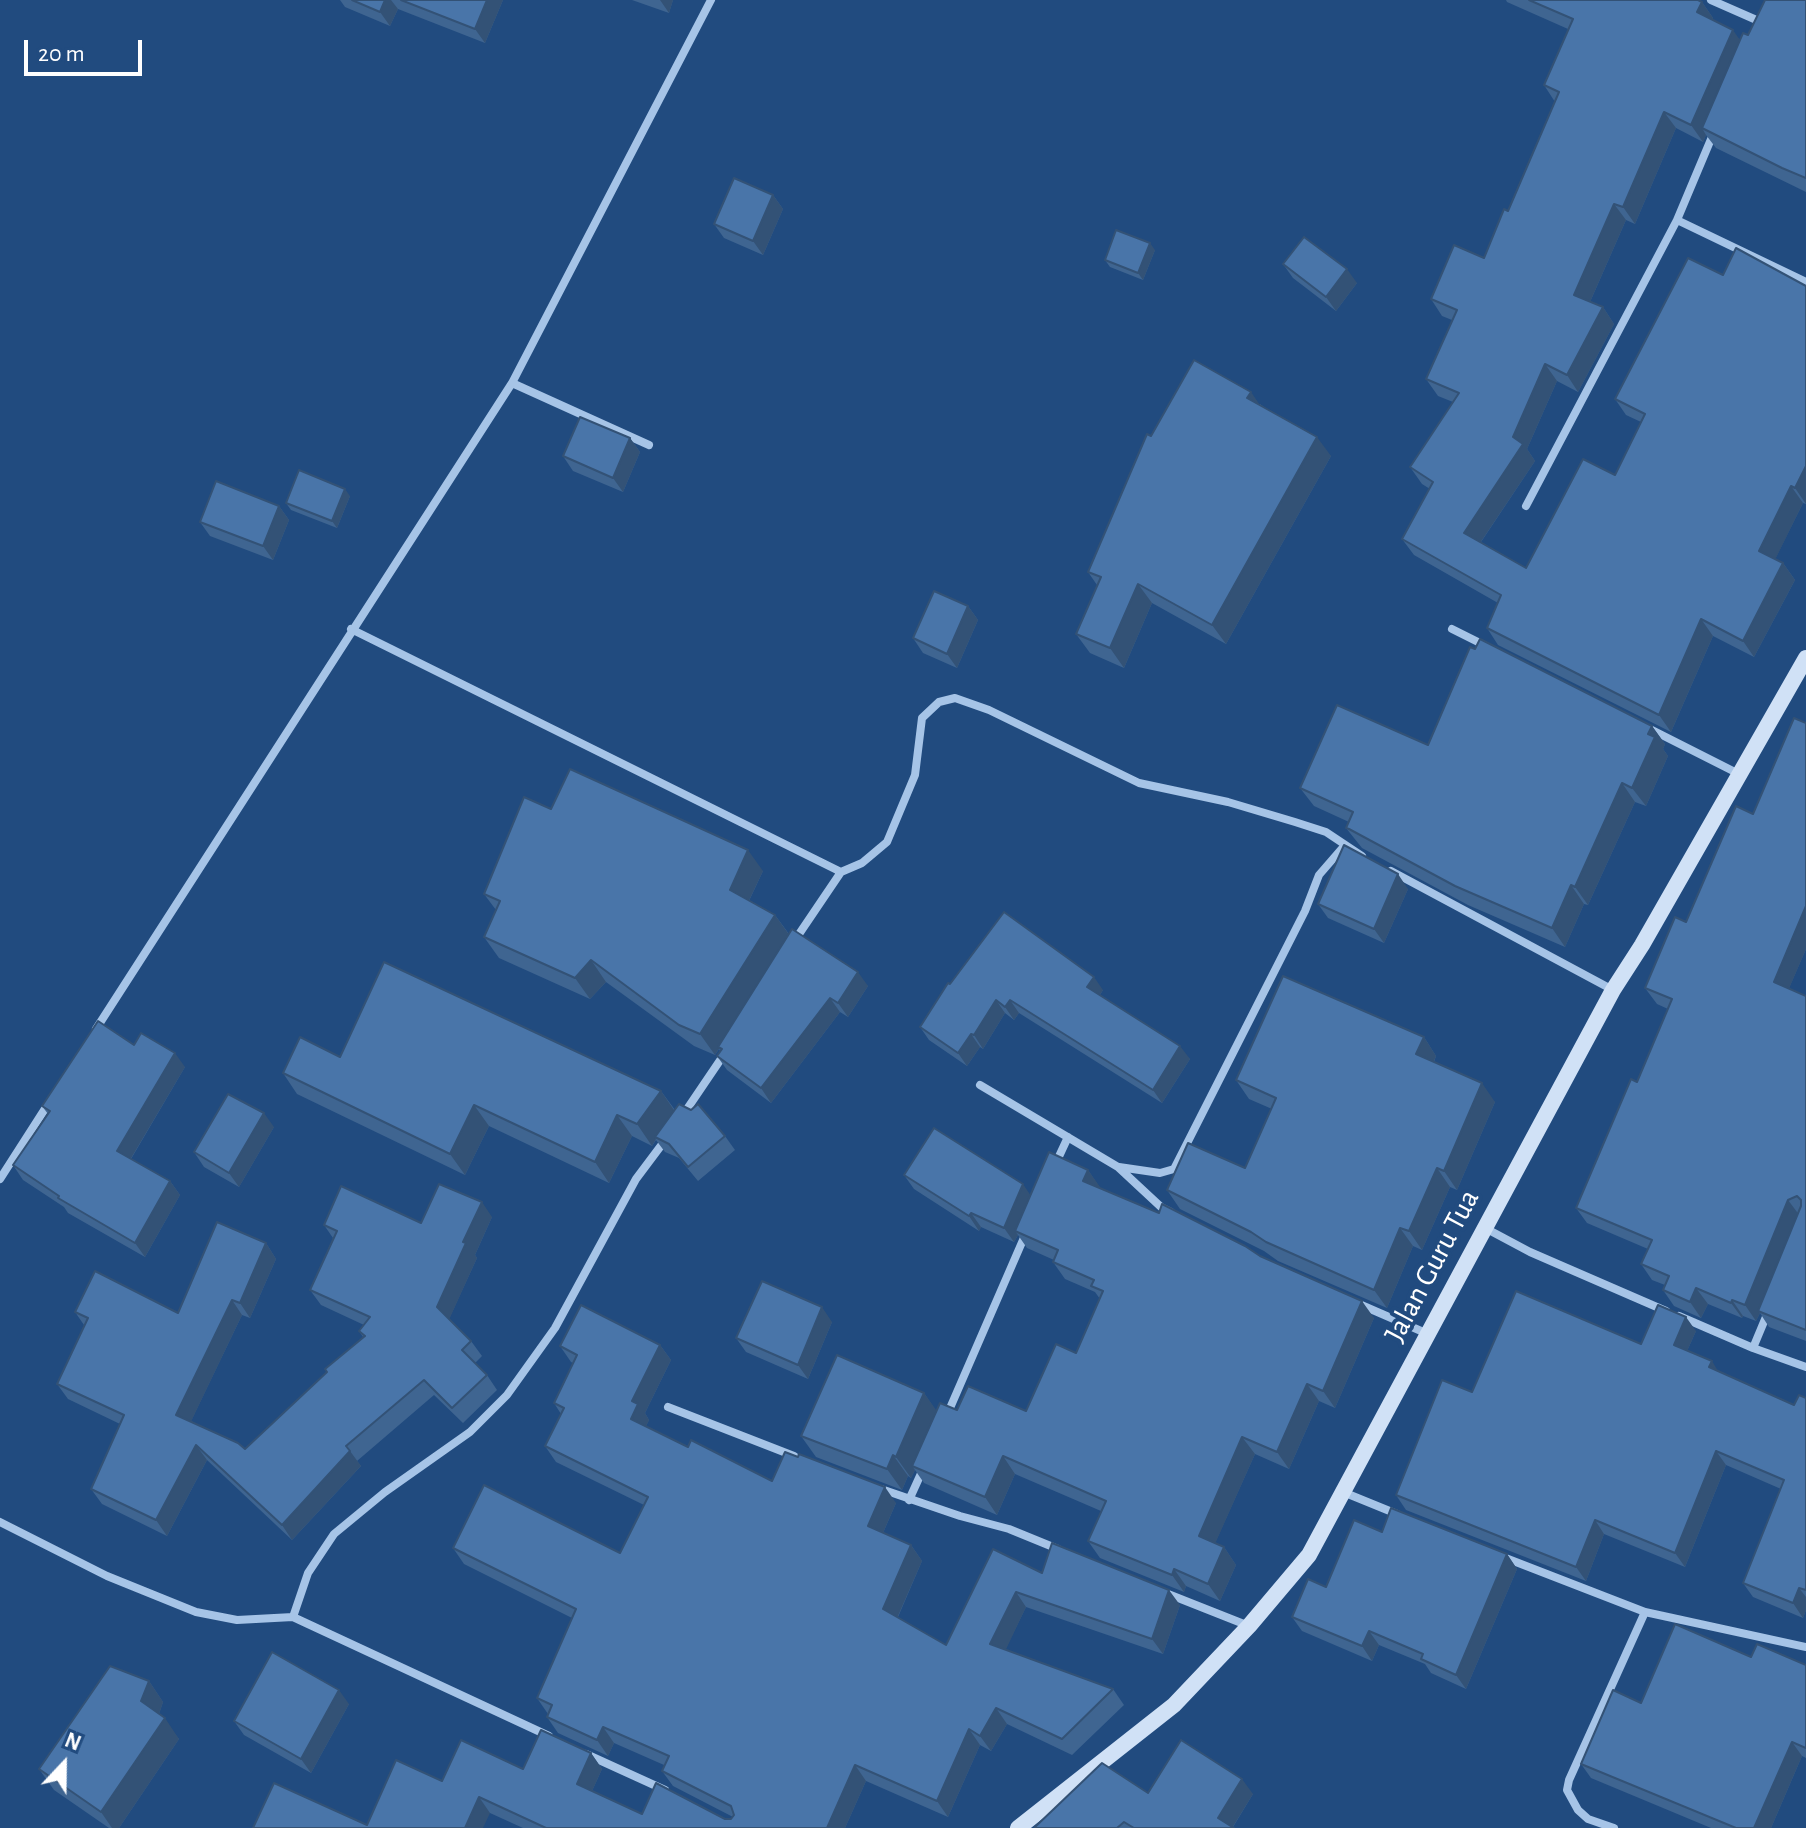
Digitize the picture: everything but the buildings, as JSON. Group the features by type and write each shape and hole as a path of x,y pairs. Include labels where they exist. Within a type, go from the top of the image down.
{"main road":[{"name":"Jalan Guru Tua","path":"1018,1828 1174,1705 1249,1626 1309,1555 1613,990 1806,658"}],"street":[{"path":"94,1032 512,383 711,0"},
{"path":"1711,0 1761,22"},
{"path":"1755,36 1766,11"},
{"path":"1526,506 1677,220 1719,121"},
{"path":"1677,220 1806,282"},
{"path":"512,383 649,445"},
{"path":"351,629 841,872"},
{"path":"1452,629 1493,650"},
{"path":"786,956 841,872 862,863 887,842 915,775 922,718 939,702 955,698 989,710 1139,783 1228,802 1326,832 1371,861"},
{"path":"1644,726 1740,774"},
{"path":"1118,1167 1160,1173 1174,1169 1305,911 1319,875 1345,845"},
{"path":"1385,868 1613,990"},
{"path":"678,1122 734,1039"},
{"path":"980,1085 1118,1167 1161,1207 1175,1214"},
{"path":"0,1179 51,1098"},
{"path":"293,1617 308,1573 334,1534 385,1492 470,1432 507,1395 555,1328 636,1179 669,1134"},
{"path":"1049,1180 1068,1137"},
{"path":"941,1428 1030,1224"},
{"path":"1485,1228 1530,1252 1753,1348 1806,1367"},
{"path":"1344,1297 1428,1334"},
{"path":"1753,1348 1771,1305"},
{"path":"668,1407 810,1462"},
{"path":"909,1500 928,1457"},
{"path":"867,1484 909,1500 1009,1529 1065,1552"},
{"path":"1342,1492 1401,1516"},
{"path":"0,1522 107,1576 196,1612 237,1620 293,1617 560,1741"},
{"path":"1488,1551 1645,1612 1806,1647"},
{"path":"1150,1586 1249,1626"},
{"path":"1614,1828 1588,1819 1572,1801 1567,1790 1645,1612"},
{"path":"574,1748 672,1793"},
{"path":"1581,1828 1588,1819"}]}
